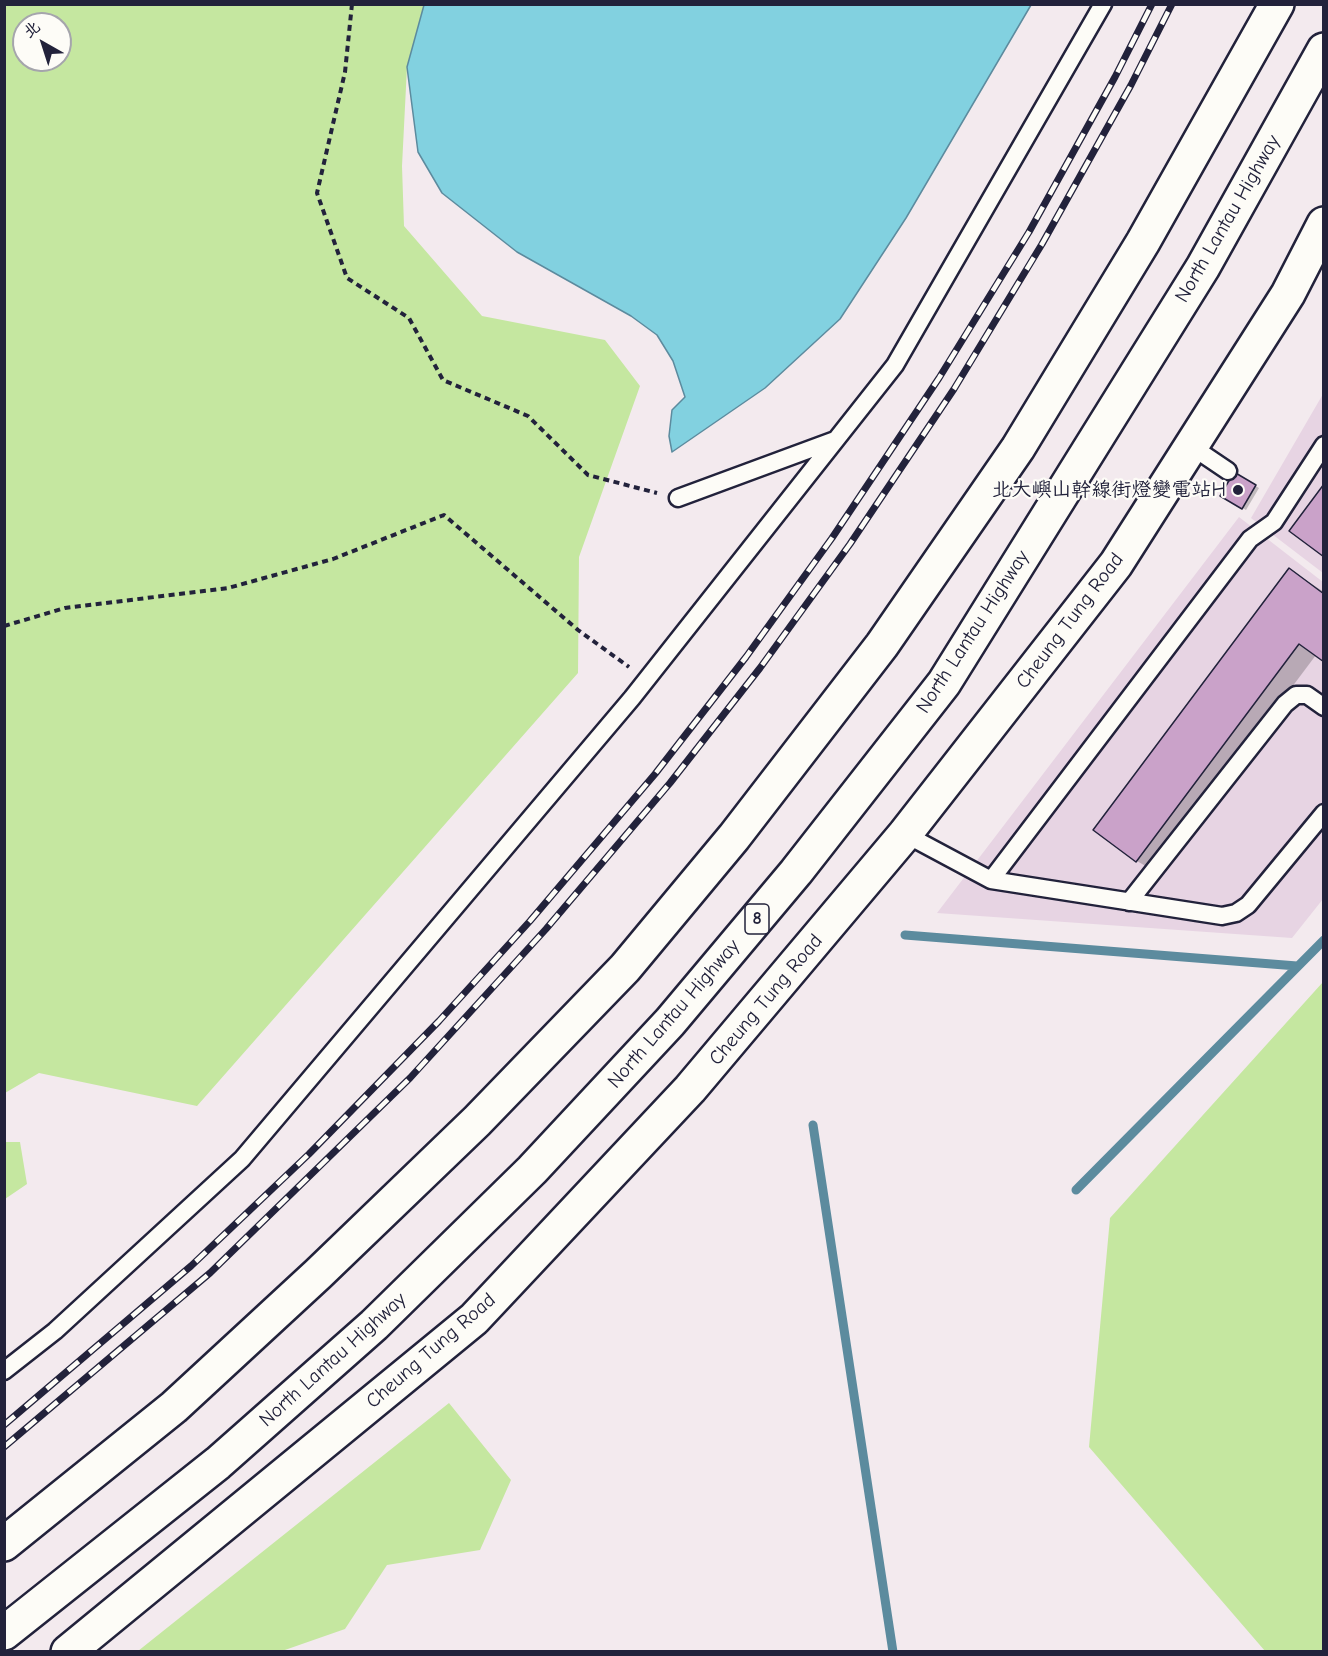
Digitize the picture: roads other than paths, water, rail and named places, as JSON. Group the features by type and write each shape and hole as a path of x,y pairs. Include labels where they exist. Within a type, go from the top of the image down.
{"main road":[{"path":"4,1544 174,1407 318,1274 460,1137 625,968 734,837 882,645 1018,448 1143,242 1277,4"},
{"name":"North Lantau Highway","path":"4,1633 218,1463 374,1325 532,1170 670,1022 796,872 944,683 1203,267 1323,50"},
{"name":"Cheung Tung Road","path":"68,1652 474,1319 690,1089 905,834 1116,564 1288,294 1323,224"}],"lane":[{"path":"4,1371 55,1331 242,1159 646,679 896,365 1103,4"},
{"path":"678,498 836,439"},
{"path":"991,880 1250,539 1274,522 1323,445"},
{"path":"1191,446 1228,471"},
{"path":"1129,902 1285,704 1296,694 1307,695 1323,707"},
{"path":"905,834 991,880 1222,916 1236,913 1248,905 1323,813"}],"water":[{"path":"424,4 1031,5 906,218 840,319 765,388 672,452 669,436 672,410 685,397 673,361 657,335 631,316 517,252 442,193 418,152 407,67"}],"waterway":[{"path":"905,935 1297,966"},
{"path":"1076,1190 1324,940"},
{"path":"813,1125 893,1652"}],"railway":[{"path":"4,1425 191,1266 309,1154 439,1021 530,921 655,774 746,657 832,538 939,378 1029,232 1115,77 1152,4"},
{"path":"4,1447 210,1273 410,1078 546,929 670,783 760,668 850,544 954,389 1042,244 1131,85 1172,4"}],"place":[{"name":"北大嶼山幹線街燈變電站H","path":"1238,490"}]}
